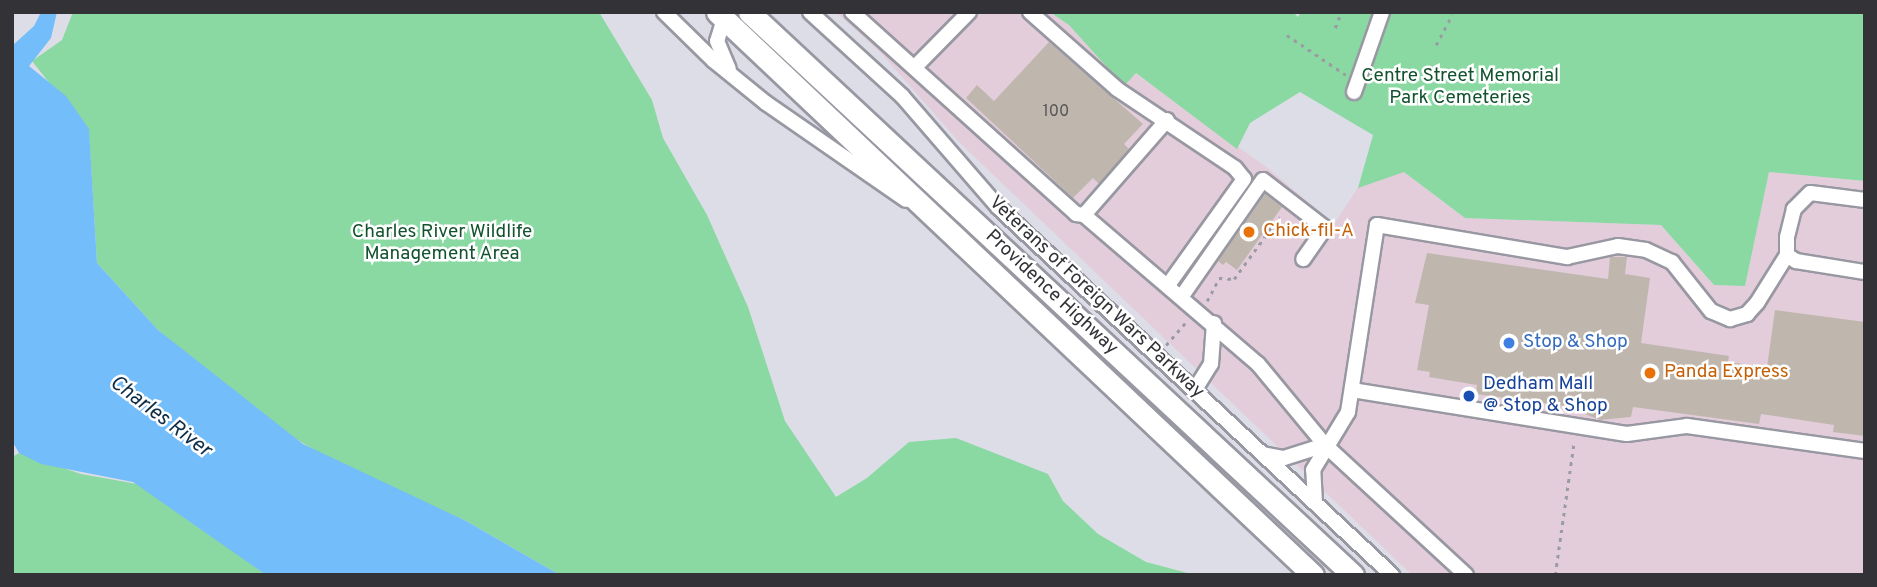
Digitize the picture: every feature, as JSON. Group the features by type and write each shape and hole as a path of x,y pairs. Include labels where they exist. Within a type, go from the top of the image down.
{"highway":[{"name":"Providence Highway","path":"749,12 1353,575"},
{"name":"Providence Highway","path":"722,14 1313,575"}],"street":[{"path":"664,12 736,80 854,166 939,221"},
{"path":"852,12 1068,208 1084,215 1214,323 1241,348 1325,445 1466,575"},
{"path":"915,67 969,12"},
{"path":"1030,12 1117,89 1235,168 1244,180 1168,285"},
{"path":"1356,87 1382,12"},
{"name":"Veterans of Foreign Wars Parkway","path":"810,13 902,96 999,208 1392,575"},
{"path":"722,14 719,51 736,80"},
{"path":"1084,215 1167,120"},
{"path":"1182,296 1263,180 1325,228 1303,259"},
{"path":"1315,503 1311,479 1325,445 1345,422 1377,225 1567,257 1618,246 1646,250 1672,262 1711,311 1730,319 1747,314 1757,303 1787,255 1794,209 1803,198 1810,193 1865,200"},
{"path":"1787,255 1810,266 1865,272"},
{"path":"1194,391 1210,364 1214,323"},
{"path":"1210,364 1241,348"},
{"path":"1352,390 1627,434 1687,426 1865,451"},
{"path":"1262,454 1284,458 1325,445"}],"path":[{"path":"1335,28 1341,12"},
{"path":"1437,45 1452,13 1447,12"},
{"path":"1287,35 1356,87"},
{"path":"1204,303 1219,278 1234,279 1279,217"},
{"path":"1164,347 1184,325"},
{"path":"1555,575 1574,440"}],"shaded area":[{"path":"836,12 1050,12 1069,25 1124,85 1135,73 1269,169 1334,224 1380,154 1465,218 1661,225 1714,285 1745,286 1769,172 1865,181 1865,575 1412,575 960,143 881,53"}],"green space":[{"name":"Charles River Wildlife Management Area","path":"73,12 599,12 652,100 663,138 707,215 748,307 785,421 836,497 867,478 909,442 956,438 1048,474 1063,501 1098,534 1146,562 1195,575 560,575 466,521 341,466 236,403 211,375 158,330 97,263 89,133 32,61 62,40"},
{"name":"Centre Street Memorial Park Cemeteries","path":"1050,12 1293,12 1298,17 1301,12 1865,12 1865,181 1769,172 1745,286 1714,285 1661,225 1465,218 1404,172 1358,188 1373,135 1300,92 1250,123 1237,149 1136,73 1124,86 1069,25"},
{"path":"19,453 81,474 143,485 266,575 12,575 12,457"}],"water":[{"name":"Charles River","path":"41,12 57,12 51,38 29,66 66,96 89,129 97,263 158,330 303,444 466,521 560,575 266,575 133,482 41,464 19,453 12,441 12,46 34,26"}],"building":[{"path":"1049,42 1143,124 1124,144 1129,149 1099,184 1093,178 1073,198 966,98 977,85 994,101"},
{"name":"Chick-fil-A","path":"1265,194 1282,207 1237,270 1226,262 1223,265 1218,261"},
{"path":"1427,253 1608,279 1610,257 1627,257 1625,274 1650,278 1641,343 1729,356 1728,362 1767,367 1775,310 1865,322 1865,436 1833,432 1834,425 1761,414 1759,424 1633,407 1631,417 1600,420 1565,406 1476,394 1477,385 1429,377 1430,372 1417,370 1429,305 1415,303"}],"place":[{"name":"Chick-fil-A","path":"1249,232"},
{"name":"Stop & Shop","path":"1509,343"},
{"name":"Panda Express","path":"1650,373"},
{"name":"Dedham Mall @ Stop & Shop","path":"1469,396"}]}
